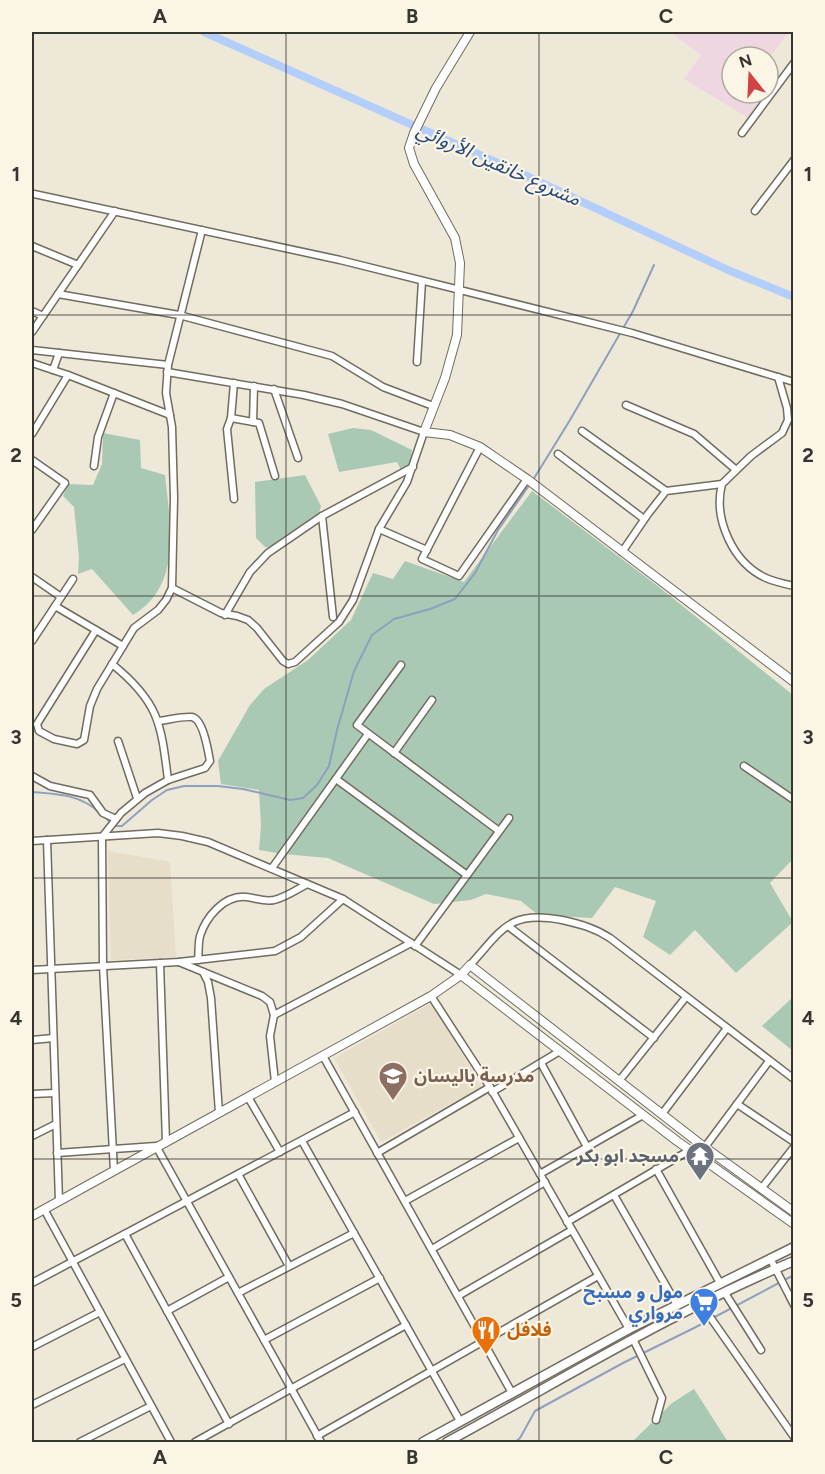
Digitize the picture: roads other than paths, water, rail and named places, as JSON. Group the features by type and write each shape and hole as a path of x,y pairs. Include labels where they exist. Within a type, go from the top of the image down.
{"main road":[{"path":"423,1443 629,1329 794,1247"},
{"path":"447,1443 587,1365 635,1343 701,1304 727,1296 794,1261"},
{"path":"580,1355 587,1365"}],"street":[{"path":"172,588 225,615 248,620 283,661 290,664 339,622 346,612 356,593 379,529 403,490 413,467 433,406 445,378 457,335 459,249 412,159 409,148 419,121 443,74 471,32"},
{"path":"742,133 794,63"},
{"path":"755,212 794,160"},
{"path":"33,194 340,260 632,333 794,382"},
{"path":"32,332 115,211"},
{"path":"96,630 38,724 39,731 61,741 77,744 82,742 92,700 112,664 134,628 163,606 172,588 174,498 170,415 166,393 167,369 202,230"},
{"path":"32,246 78,265"},
{"path":"417,362 422,281"},
{"path":"58,294 179,315 332,356 383,387 433,406"},
{"path":"32,311 43,316"},
{"path":"32,350 167,369 274,389 342,404 424,432 450,435 480,447 527,479 794,682"},
{"path":"53,370 59,353"},
{"path":"32,363 170,415"},
{"path":"32,434 68,375"},
{"path":"778,377 788,408 788,420 782,433 735,470 722,484 721,511 731,544 748,567 766,578 794,586"},
{"path":"234,383 231,418 227,429 234,499"},
{"path":"253,422 254,386"},
{"path":"274,389 298,458"},
{"path":"94,466 98,437 114,393"},
{"path":"626,405 694,434 735,470"},
{"path":"231,418 259,423 275,476"},
{"path":"582,431 666,491 722,484"},
{"path":"480,447 422,559 459,576 527,479"},
{"path":"558,454 644,519"},
{"path":"32,460 65,483 32,530"},
{"path":"225,615 250,572 261,559 322,516 413,467"},
{"path":"622,552 666,491"},
{"path":"322,516 333,617"},
{"path":"379,529 427,550"},
{"path":"32,577 61,597"},
{"path":"32,640 73,579"},
{"path":"55,606 123,646"},
{"path":"112,664 142,692 152,707 165,750 168,780"},
{"path":"401,665 357,725 499,831"},
{"path":"394,753 432,700"},
{"path":"114,1171 103,966 102,837 137,798 168,780 205,768 209,765 210,758 200,722 196,718 158,722"},
{"path":"272,868 368,734"},
{"path":"118,741 137,798"},
{"path":"744,766 794,800"},
{"path":"32,776 50,786 87,793 95,799 103,813 116,819"},
{"path":"336,778 467,875"},
{"path":"274,1015 413,944 509,818"},
{"path":"32,841 158,833 182,836 208,842 343,899 461,975 677,1141 794,1224"},
{"path":"47,840 59,1201"},
{"path":"198,960 200,936 210,916 218,907 229,900 245,897 271,901 288,895 307,884"},
{"path":"32,970 179,962 275,951 301,937 343,899"},
{"path":"32,1216 431,996 461,975 508,926 524,918 537,916 591,927 610,938 794,1079"},
{"path":"508,926 654,1038"},
{"path":"179,962 262,996 270,1002 274,1015 270,1036 275,1082"},
{"path":"160,963 166,1142"},
{"path":"470,965 684,1131 794,1212"},
{"path":"203,972 208,982 211,998 219,1113"},
{"path":"431,996 491,1090 629,1329"},
{"path":"619,1081 686,997"},
{"path":"662,1114 727,1028"},
{"path":"32,1040 53,1038"},
{"path":"377,1153 560,1052"},
{"path":"323,1056 512,1393"},
{"path":"705,1147 769,1061"},
{"path":"541,1063 587,1147"},
{"path":"589,1073 597,1064"},
{"path":"32,1094 55,1093"},
{"path":"248,1097 280,1152"},
{"path":"737,1104 794,1145 762,1188"},
{"path":"32,1283 355,1112"},
{"path":"540,1174 644,1115"},
{"path":"32,1136 56,1124"},
{"path":"677,1141 684,1131"},
{"path":"405,1201 519,1138"},
{"path":"302,1141 460,1421"},
{"path":"57,1153 112,1151 156,1146"},
{"path":"156,1146 319,1439 598,1275"},
{"path":"567,1222 690,1150"},
{"path":"656,1169 720,1283"},
{"path":"238,1174 289,1266"},
{"path":"743,1188 749,1179"},
{"path":"432,1249 545,1182"},
{"path":"614,1195 677,1305"},
{"path":"44,1209 171,1443"},
{"path":"458,1296 572,1230"},
{"path":"125,1233 229,1424"},
{"path":"238,1293 354,1233"},
{"path":"770,1258 794,1305"},
{"path":"168,1311 229,1277"},
{"path":"264,1340 380,1278"},
{"path":"727,1296 761,1350"},
{"path":"701,1304 794,1437"},
{"path":"32,1347 100,1312"},
{"path":"195,1443 406,1325"},
{"path":"635,1343 662,1398 656,1420"},
{"path":"32,1405 125,1359"},
{"path":"80,1443 151,1406"}],"waterway":[{"name":"مشروع خانقين الأروائي","path":"204,32 518,172 728,270 794,297"},
{"path":"533,480 633,311 654,265"},
{"path":"104,816 114,826 122,826 167,790 184,786 218,786 243,789 290,800 303,798 317,785 329,766 354,671 372,635 394,619 455,599 475,573 498,530 530,484"},
{"path":"32,792 76,799 100,813"},
{"path":"515,1442 520,1438 535,1411 794,1275"}],"place":[{"name":"مدرسة بالیسان","path":"393,1102"},
{"name":"مسجد ابو بكر","path":"700,1182"},
{"name":"مول و مسبح مرواري","path":"704,1328"},
{"name":"فلافل","path":"486,1356"}]}
